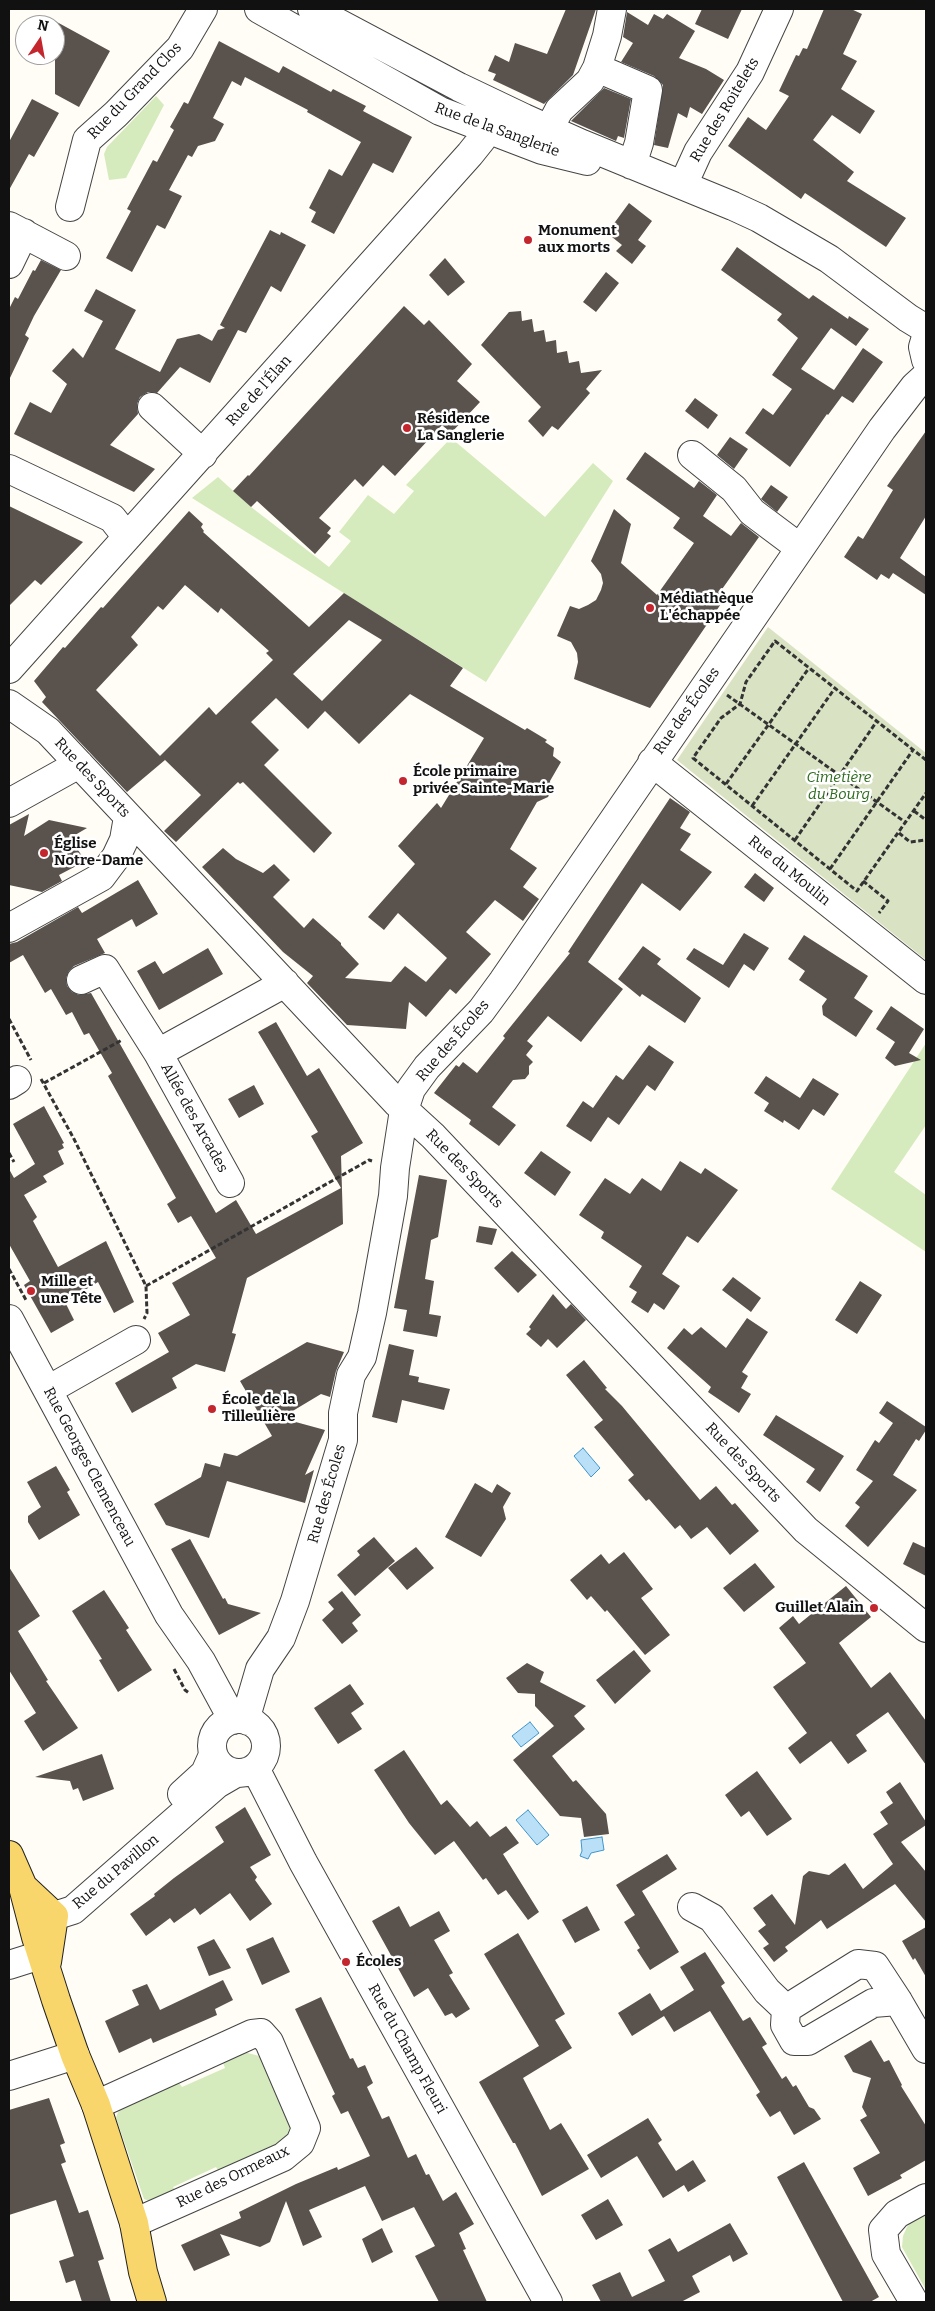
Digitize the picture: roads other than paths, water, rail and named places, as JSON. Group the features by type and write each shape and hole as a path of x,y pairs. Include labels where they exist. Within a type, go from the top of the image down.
{"main road":[{"path":"9,1855 23,1888 75,2055 96,2105 134,2223 143,2272 152,2302"},
{"path":"23,1888 54,1916 46,1960"}],"street":[{"name":"Rue du Grand Clos","path":"70,208 87,140 116,114 180,48 203,9"},
{"name":"Rue de la Sanglerie","path":"259,9 440,111 490,116 549,129 759,218 828,259 879,294 908,318 926,329"},
{"name":"Rue de la Sanglerie","path":"312,9 449,82 490,116 542,150 632,174 676,182"},
{"name":"Rue de la Sanglerie","path":"549,129 559,110 590,81 597,68 607,36 612,9"},
{"name":"Rue des Roitelets","path":"676,182 698,152 750,72 779,9"},
{"path":"597,68 648,90 639,143 632,165"},
{"name":"Rue de l'Élan","path":"9,669 470,154 482,139 490,116"},
{"path":"9,264 16,229 66,256"},
{"path":"926,336 923,347 926,360"},
{"name":"Rue des Écoles","path":"234,1722 248,1710 260,1670 280,1638 295,1601 343,1440 343,1413 351,1376 362,1357 370,1322 392,1203 395,1168 404,1110 411,1089 420,1076 487,1003 898,407 926,376"},
{"path":"152,407 203,454"},
{"path":"692,455 734,489 752,512 800,548"},
{"path":"9,469 112,518 127,537"},
{"name":"Rue des Sports","path":"9,704 48,732 79,764 404,1110 433,1136 806,1530 926,1628"},
{"name":"Rue du Moulin","path":"652,762 926,980"},
{"path":"9,803 79,764"},
{"path":"9,928 101,877 116,857 124,840 128,817"},
{"name":"Allée des Arcades","path":"81,980 104,969 158,1053 230,1183"},
{"name":"Allée des Arcades","path":"158,1053 285,983"},
{"name":"Rue Georges Clemenceau","path":"9,1319 169,1615 189,1672 234,1722"},
{"path":"48,1390 136,1340"},
{"path":"234,1722 262,1732 266,1745 263,1758 245,1771 222,1767 213,1755 213,1739 234,1722"},
{"name":"Rue du Pavillon","path":"54,1916 66,1902 205,1772 213,1755"},
{"name":"Rue du Pavillon","path":"54,1916 73,1910 218,1784 245,1771"},
{"name":"Rue du Champ Fleuri","path":"245,1771 311,1877 548,2302"},
{"path":"692,1908 712,1918 767,1991 786,2008"},
{"path":"9,1965 46,1960"},
{"path":"786,2008 858,1964 875,1966 898,2000 926,2049"},
{"path":"786,2008 785,2025 794,2041 808,2041 872,2004 898,2000"},
{"name":"Rue des Ormeaux","path":"96,2105 252,2034 261,2033 269,2042 306,2128 300,2143 283,2157 134,2223"},
{"path":"9,2076 75,2055"},
{"path":"914,2302 886,2254 884,2230 897,2214 926,2198"}],"water":[{"path":"583,1448 600,1468 591,1477 574,1456"},
{"path":"530,1722 539,1733 521,1747 512,1736"},
{"path":"528,1810 549,1835 537,1845 516,1820"},
{"path":"602,1837 604,1850 591,1853 588,1859 580,1856 582,1851 581,1840"}],"place":[{"name":"Monument aux morts","path":"528,240"},
{"name":"Résidence La Sanglerie","path":"407,428"},
{"name":"Médiathèque L'échappée","path":"650,608"},
{"name":"École primaire privée Sainte-Marie","path":"403,781"},
{"name":"Église Notre-Dame","path":"44,853"},
{"name":"Mille et une Tête","path":"31,1291"},
{"name":"École de la Tilleulière","path":"212,1409"},
{"name":"Guillet Alain","path":"874,1608"},
{"name":"Écoles","path":"346,1962"}],"park label":[{"name":"Cimetière du Bourg","path":"839,786"}]}
